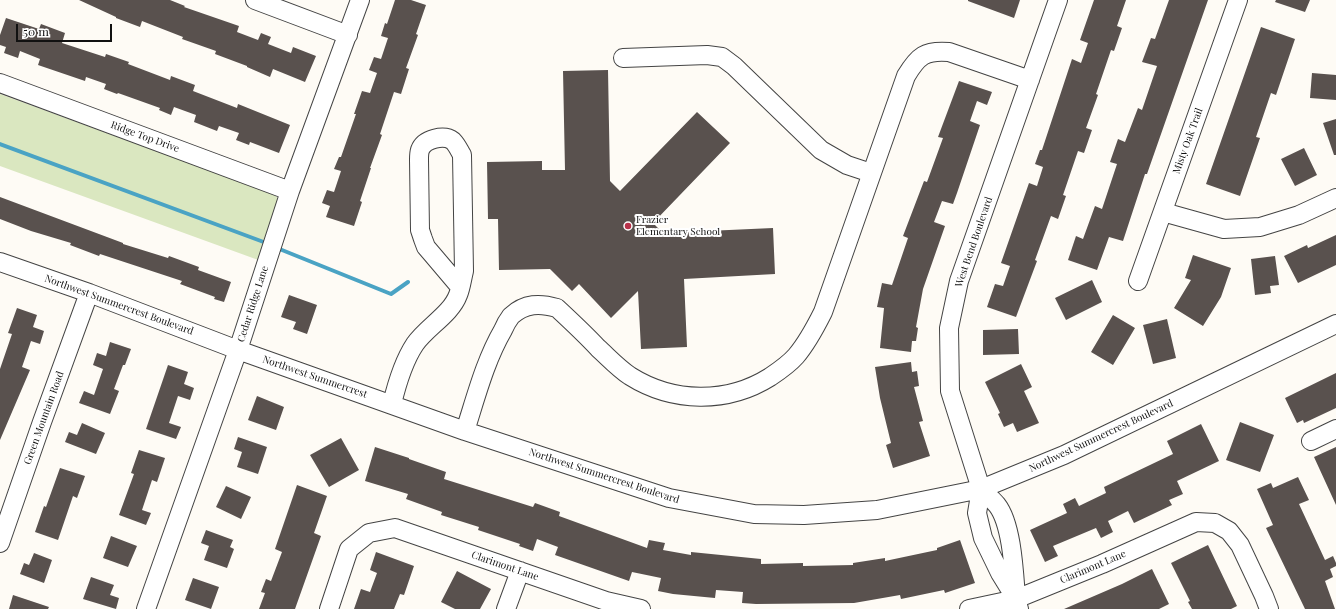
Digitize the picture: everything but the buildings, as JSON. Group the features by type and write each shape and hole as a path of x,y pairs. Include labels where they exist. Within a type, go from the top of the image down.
{"street":[{"path":"254,0 348,35"},
{"name":"Cedar Ridge Lane","path":"146,609 238,350 290,191 360,0"},
{"name":"West Bend Boulevard","path":"1017,604 1014,568 1006,526 997,506 981,489 950,391 949,328 960,281 1058,0"},
{"name":"Misty Oak Trail","path":"1138,281 1238,0"},
{"path":"465,431 491,352 501,333 510,317 522,308 534,305 545,304 557,308 615,364 629,375 643,383 678,395 698,397 718,396 740,392 760,384 796,357 811,335 823,312 906,76 914,63 926,54 937,51 949,52 1030,80"},
{"path":"623,58 707,54 722,57 734,66 821,150 847,165 871,173"},
{"name":"Ridge Top Drive","path":"0,83 290,191"},
{"path":"392,404 396,386 410,353 416,343 452,306 458,295 460,287 464,271 462,155 452,141 445,138 437,138 427,142 420,150 420,230 426,247 460,287"},
{"path":"1163,212 1224,229 1260,227 1299,215 1336,198"},
{"name":"Northwest Summercrest Boulevard","path":"0,262 89,293 238,350"},
{"name":"Green Mountain Road","path":"0,543 89,293"},
{"name":"Northwest Summercrest Boulevard","path":"392,404 465,431 669,498 754,514 804,515 877,510 981,489 1064,455 1336,324"},
{"name":"Northwest Summercrest","path":"238,350 392,404"},
{"path":"1311,441 1336,429"},
{"name":"West Bend Boulevard","path":"981,489 977,513 983,538 1017,604"},
{"name":"Clarimont Lane","path":"969,609 1017,604 1196,522 1215,523 1229,531 1240,545 1269,609"},
{"name":"Clarimont Lane","path":"329,609 349,549 369,533 396,528 606,600 641,609"},
{"path":"506,609 520,571"}],"green space":[{"path":"0,94 276,195 279,203 261,261 0,166"}],"waterway":[{"path":"0,144 269,244"},
{"path":"277,248 391,294 408,282"}],"place":[{"name":"Frazier Elementary School","path":"628,226"}]}
